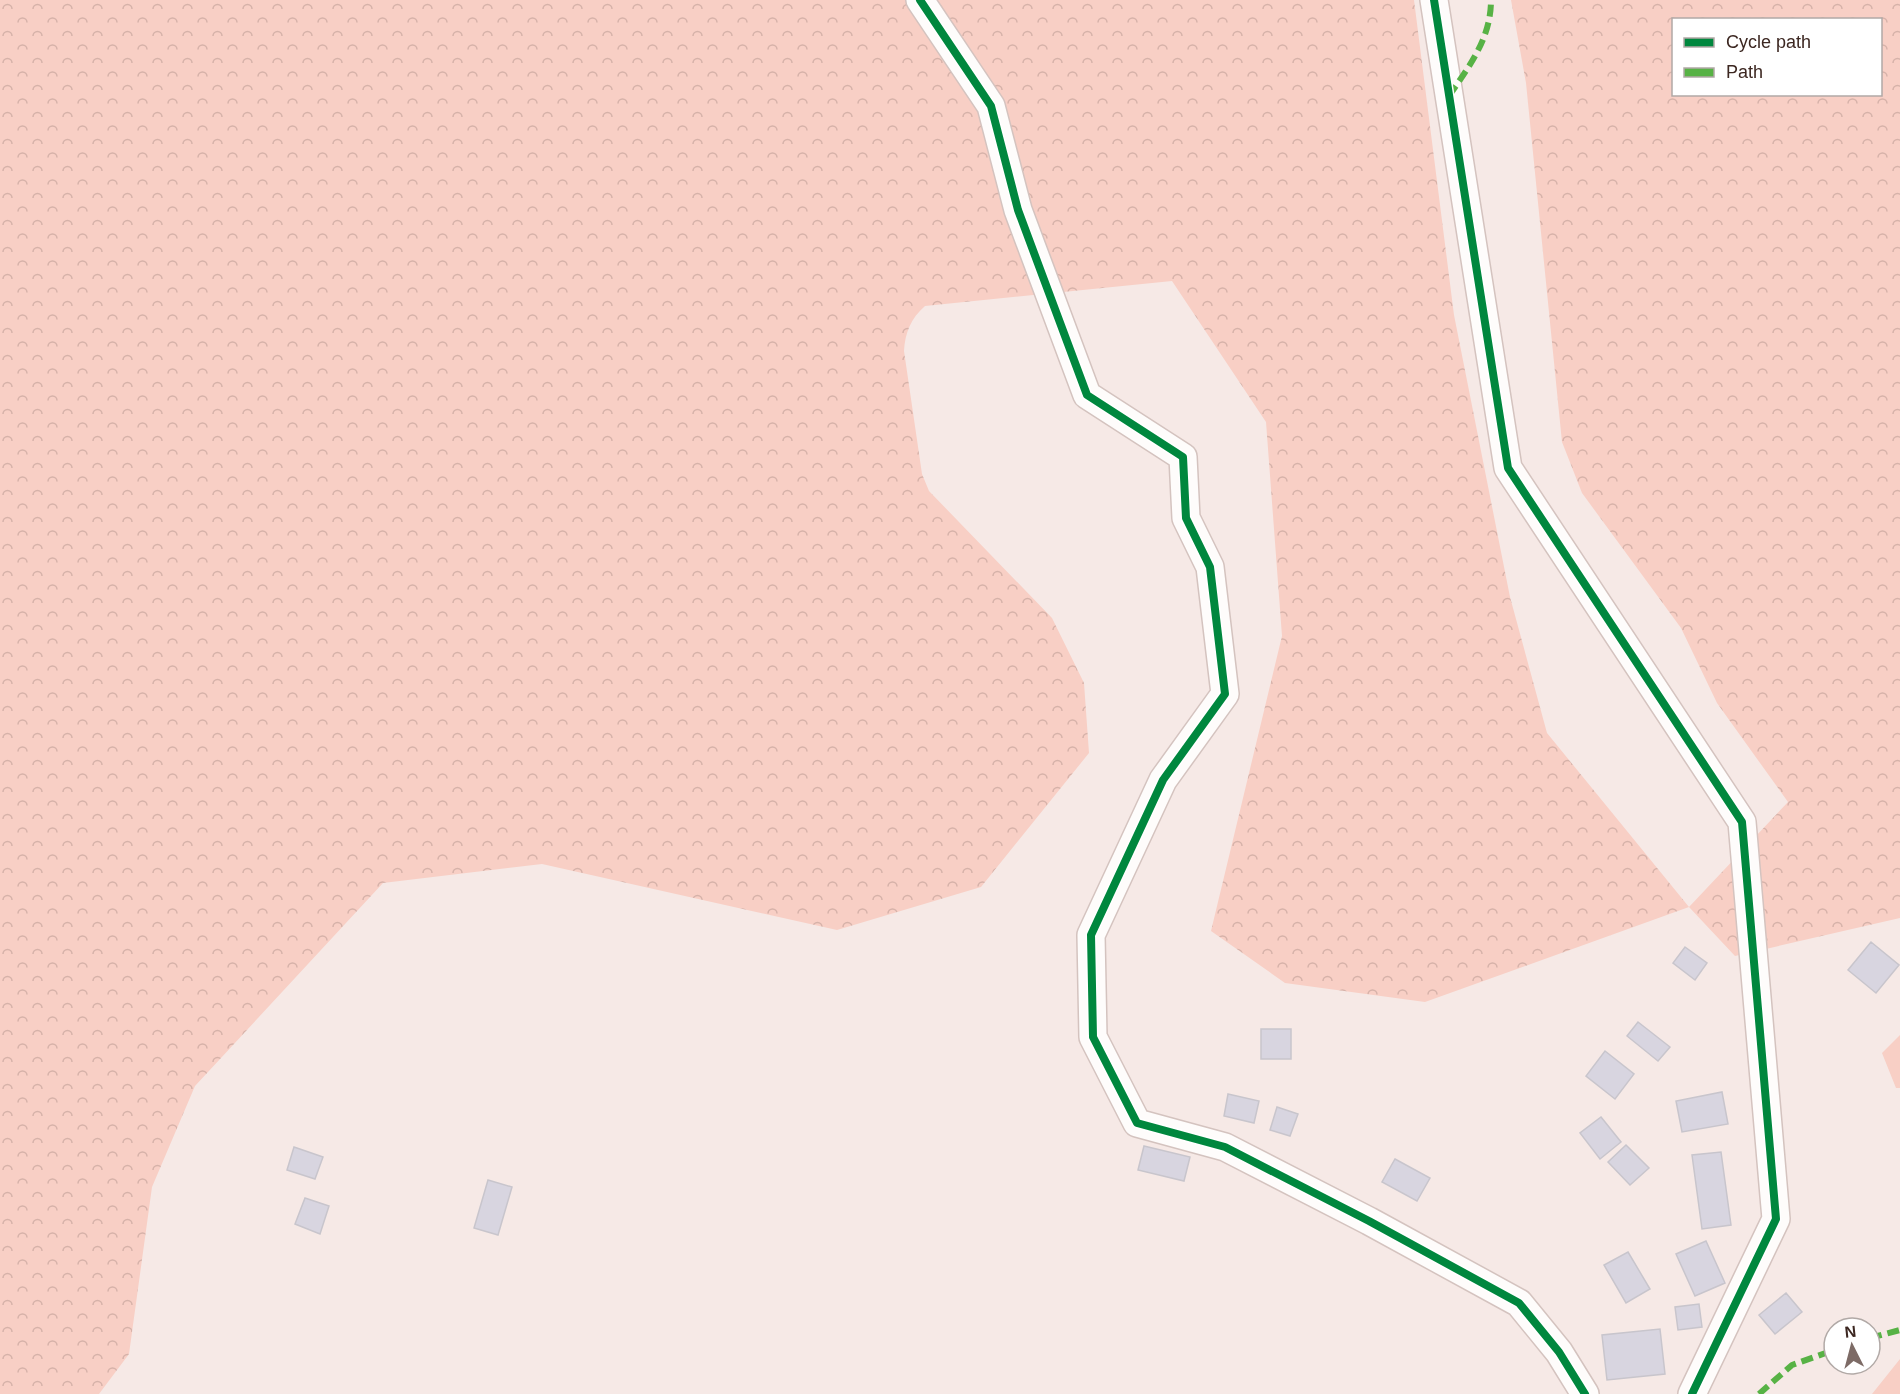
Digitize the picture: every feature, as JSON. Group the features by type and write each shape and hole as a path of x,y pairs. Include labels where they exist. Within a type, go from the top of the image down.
{"street":[{"path":"920,0 991,106 1018,210 1087,395 1183,458 1186,518 1210,567 1225,694 1164,780 1091,935 1092,1037 1137,1123 1225,1147 1369,1221 1519,1303 1560,1352 1585,1394"},
{"path":"1434,0 1508,468 1742,822 1776,1219 1692,1394"}],"green space":[{"path":"0,0 1414,0 1454,315 1510,597 1547,733 1689,907 1425,1002 1285,983 1211,931 1282,636 1266,422 1172,281 925,306 910,326 904,351 922,474 929,491 1052,618 1084,683 1089,753 981,887 837,930 542,864 383,883 195,1086 152,1187 129,1354 99,1394 0,1394"},
{"path":"1511,0 1900,0 1900,918 1735,956 1689,907 1788,802 1717,703 1681,628 1582,493 1562,442 1526,83"},
{"path":"1900,1035 1900,1088 1896,1088 1882,1053"},
{"path":"1900,1359 1900,1394 1872,1394"}],"building":[{"path":"1871,942 1899,965 1876,993 1848,970"},
{"path":"1685,947 1707,963 1695,980 1673,963"},
{"path":"1638,1022 1670,1047 1658,1061 1627,1036"},
{"path":"1261,1029 1291,1029 1291,1059 1261,1059"},
{"path":"1605,1051 1634,1074 1615,1099 1586,1076"},
{"path":"1722,1092 1728,1124 1682,1132 1676,1101"},
{"path":"1228,1094 1259,1101 1254,1123 1224,1116"},
{"path":"1277,1107 1298,1114 1290,1136 1270,1130"},
{"path":"1601,1117 1621,1142 1600,1159 1580,1133"},
{"path":"1626,1145 1649,1168 1630,1185 1608,1162"},
{"path":"1144,1146 1190,1157 1184,1181 1138,1170"},
{"path":"294,1147 323,1157 315,1179 287,1170"},
{"path":"1721,1152 1731,1225 1702,1229 1692,1155"},
{"path":"1395,1159 1430,1178 1417,1201 1382,1182"},
{"path":"488,1180 512,1187 498,1235 474,1228"},
{"path":"305,1198 329,1206 320,1234 295,1224"},
{"path":"1706,1241 1725,1283 1695,1296 1676,1254"},
{"path":"1628,1252 1650,1289 1626,1303 1604,1265"},
{"path":"1786,1293 1802,1312 1775,1334 1759,1315"},
{"path":"1699,1304 1702,1327 1678,1330 1675,1307"},
{"path":"1660,1329 1665,1374 1607,1380 1602,1335"}],"marked path":[{"path":"1449,96 1478,51 1487,27 1491,0"},
{"path":"1882,1335 1900,1330"},
{"path":"1759,1394 1792,1365 1822,1354"}],"cycle path":[{"path":"920,0 991,106 1018,210 1087,395 1183,457 1186,518 1210,567 1225,694 1163,780 1091,935 1093,1037 1137,1123 1225,1147 1369,1221 1519,1303 1559,1352 1585,1394"},
{"path":"1434,0 1508,468 1742,822 1776,1219 1692,1394"}]}
